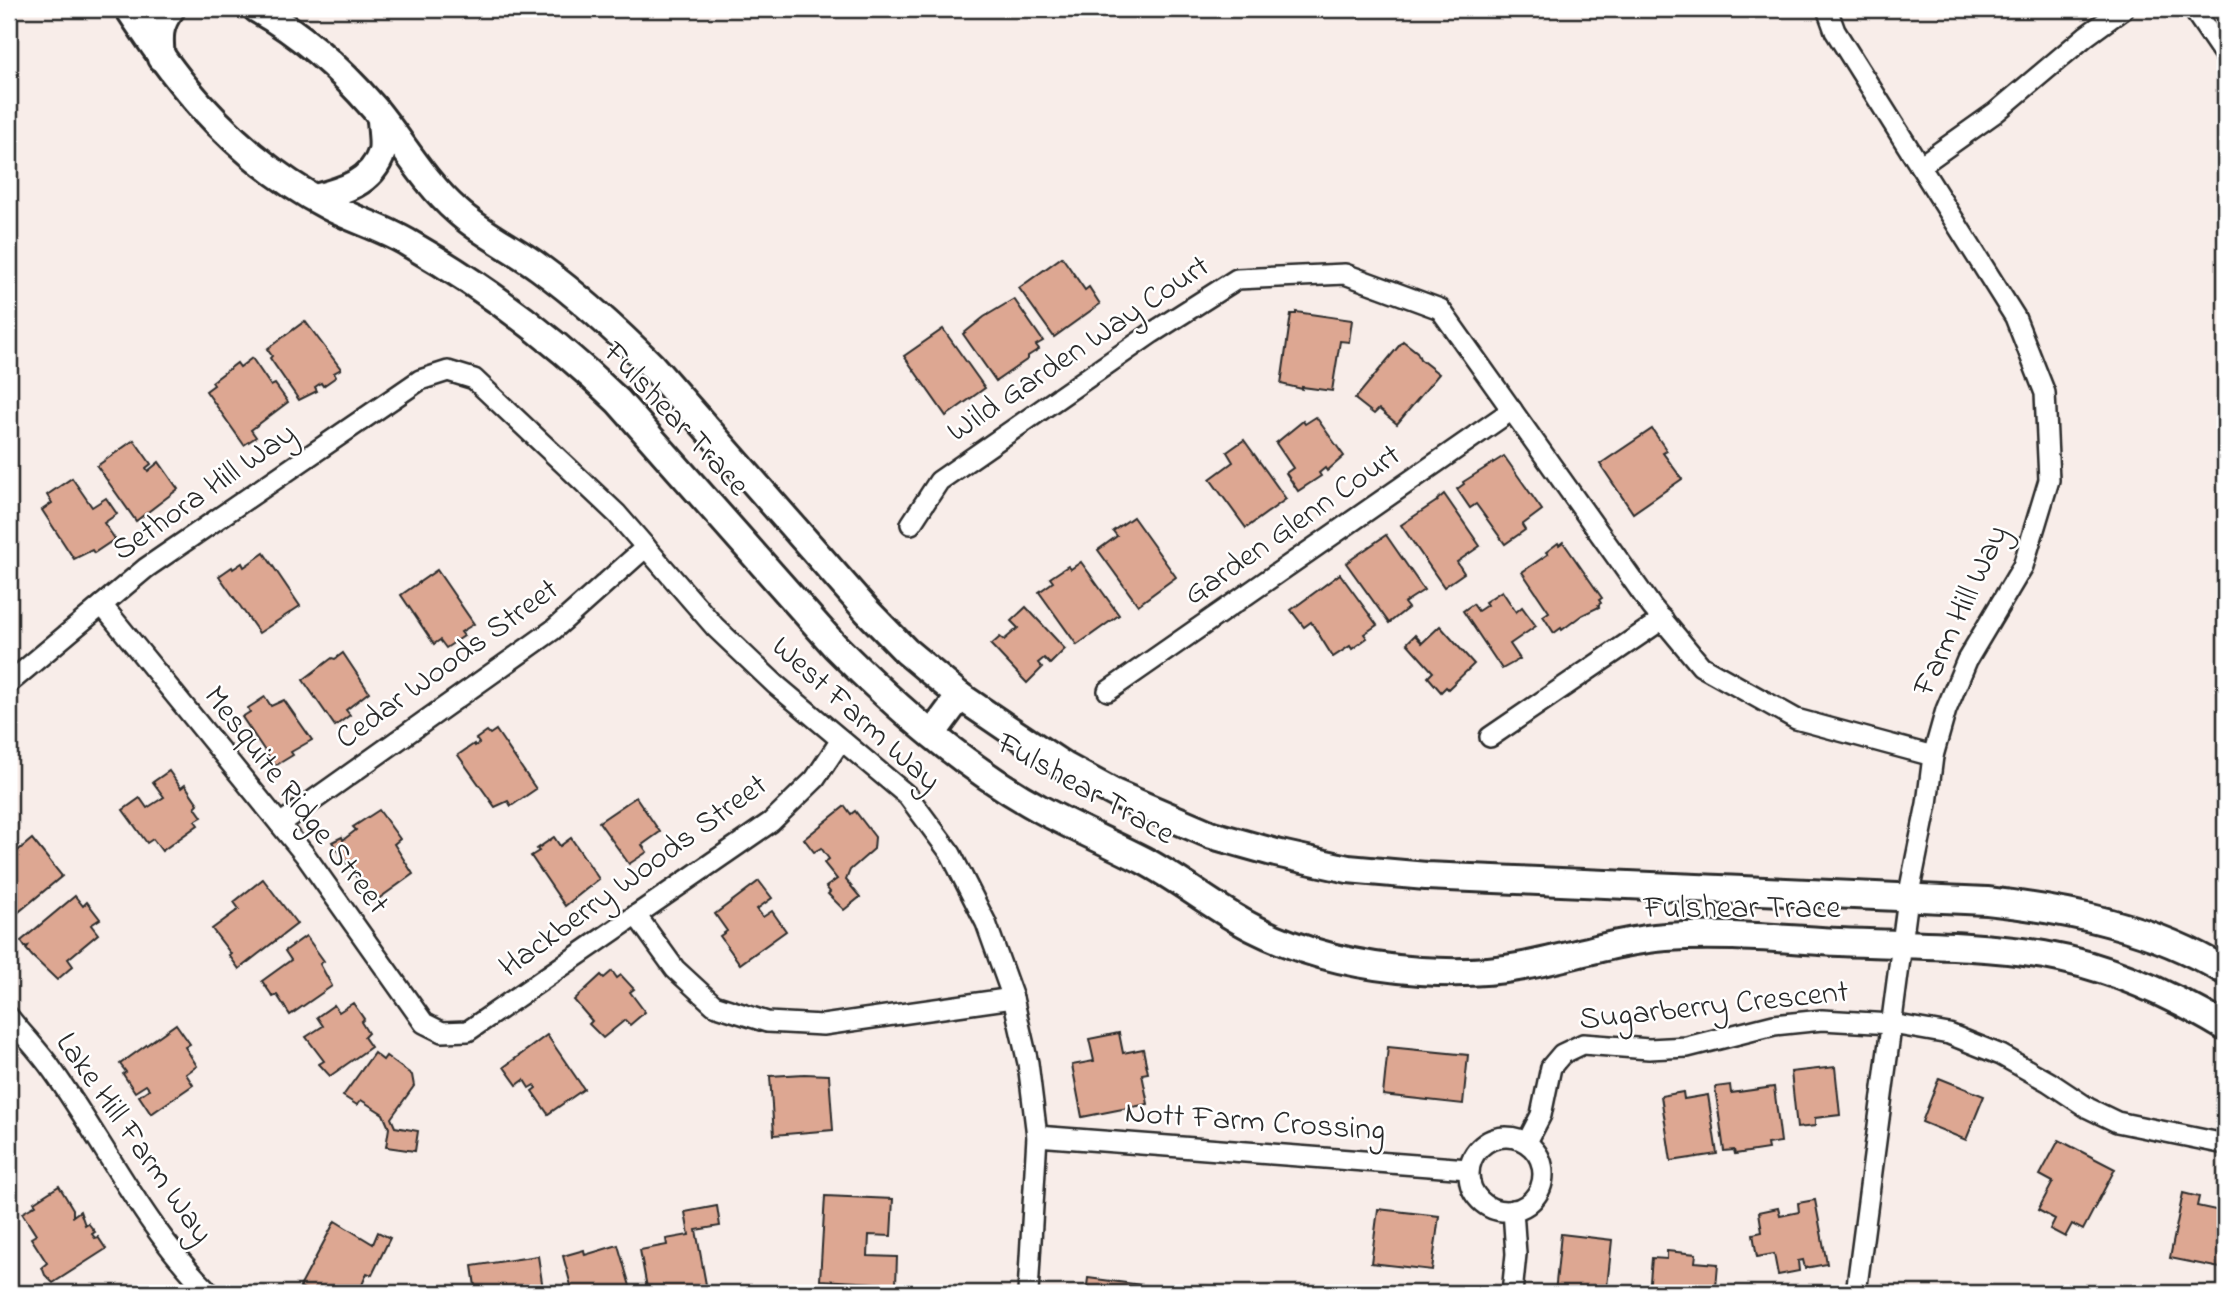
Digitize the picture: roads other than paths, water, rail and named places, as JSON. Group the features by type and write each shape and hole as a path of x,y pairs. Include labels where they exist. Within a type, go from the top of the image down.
{"street":[{"name":"Fulshear Trace","path":"130,9 161,58 204,110 253,156 328,206 410,243 537,329 582,366 618,401 835,646 872,683 932,734 979,771 1040,809 1144,860 1253,928 1293,945 1339,959 1378,967 1423,971 1470,972 1514,968 1597,948 1667,937 1982,948 2032,954 2096,968 2192,1007 2225,1027"},
{"path":"161,58 158,33 163,19 171,9"},
{"name":"Fulshear Trace","path":"257,9 317,51 349,82 381,118 436,191 458,212 539,267 581,300 643,357 906,652 960,696 1066,767 1114,793 1213,835 1348,869 1426,876 1987,901 2049,907 2106,921 2168,942 2225,971"},
{"name":"Farm Hill Way","path":"1827,9 1835,31 2015,317 2045,393 2049,480 2024,566 1967,660 1945,710 1933,756 1927,804 1908,898 1856,1293"},
{"path":"1920,166 1996,112 2086,36 2123,9"},
{"path":"2193,9 2225,56"},
{"path":"314,198 347,190 369,174 382,151 381,118"},
{"name":"Wild Garden Way Court","path":"911,524 939,481 1152,333 1237,279 1345,274 1440,309 1658,613 1701,666 1796,719 1933,756"},
{"name":"West Farm Way","path":"448,371 474,379 617,514 715,627 776,685 908,796 951,855 986,923 1013,998 1028,1063 1037,1136 1028,1293"},
{"name":"Sethora Hill Way","path":"9,683 146,568 420,380 448,371"},
{"name":"Garden Glenn Court","path":"1108,691 1512,410"},
{"name":"Cedar Woods Street","path":"280,824 553,630 646,547"},
{"name":"Mesquite Ridge Street","path":"102,605 305,855 425,1023 442,1032"},
{"path":"1490,737 1658,613"},
{"path":"932,734 960,696"},
{"name":"Hackberry Woods Street","path":"442,1032 468,1031 771,822 815,779 841,740"},
{"path":"636,915 675,969 714,1005 767,1022 823,1025 1013,998"},
{"name":"Lake Hill Farm Way","path":"9,1017 52,1070 154,1228 189,1272 210,1293"},
{"name":"Sugarberry Crescent","path":"1527,1142 1541,1115 1551,1067 1562,1054 1583,1044 1649,1049 1687,1047 1774,1025 1822,1020 1892,1024 1949,1034 2001,1055 2088,1108 2117,1122 2225,1144"},
{"name":"Nott Farm Crossing","path":"1037,1136 1468,1169"},
{"path":"1496,1137 1515,1137 1527,1142 1537,1152 1542,1164 1544,1177 1537,1195 1528,1204 1513,1210 1497,1210 1478,1200 1471,1189 1468,1169 1476,1150 1496,1137"},
{"path":"1513,1210 1516,1254 1513,1293"}]}
